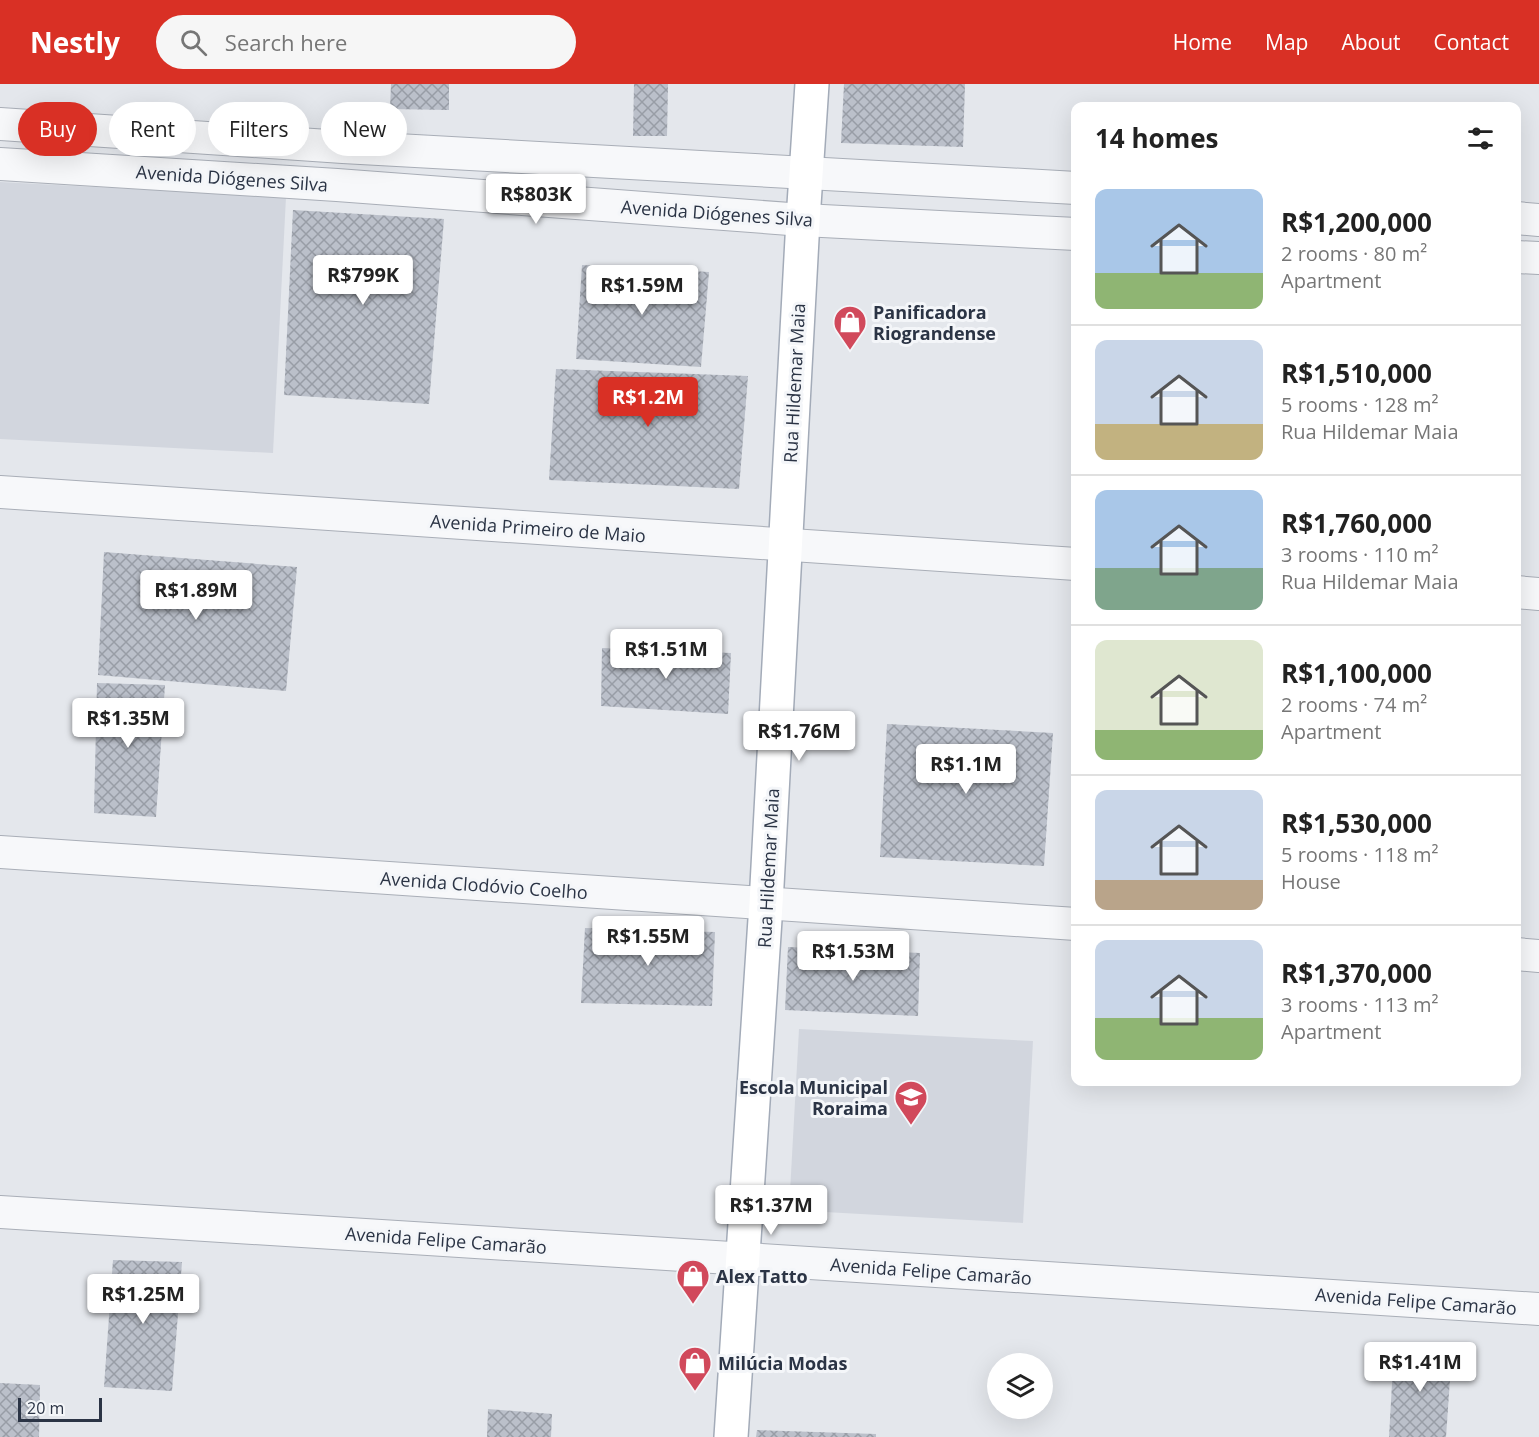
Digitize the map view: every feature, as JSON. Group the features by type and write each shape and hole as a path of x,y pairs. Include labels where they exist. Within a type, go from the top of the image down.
{"main road":[{"name":"Rua Hildemar Maia","path":"731,1437 766,904 812,84"}],"street":[{"path":"0,124 321,146"},
{"path":"407,151 1071,188"},
{"path":"337,185 342,156"},
{"name":"Avenida Diógenes Silva","path":"0,164 337,185 803,220 1071,234"},
{"path":"1521,218 1539,220"},
{"path":"1521,257 1539,258"},
{"name":"Avenida Primeiro de Maio","path":"0,492 1071,564"},
{"path":"1521,592 1539,594"},
{"name":"Avenida Clodóvio Coelho","path":"0,852 1071,924"},
{"path":"1521,954 1539,956"},
{"name":"Avenida Felipe Camarão","path":"0,1212 1539,1309"}],"shaded area":[{"path":"0,182 286,197 273,453 0,439"},
{"name":"Escola Municipal Roraima","path":"799,1029 1033,1041 1023,1223 789,1210"}],"building":[{"path":"391,84 449,84 449,110 407,109 407,102 390,102"},
{"path":"634,84 668,84 667,136 633,136"},
{"path":"844,84 965,84 963,147 841,143"},
{"path":"293,210 444,219 429,404 284,395"},
{"path":"582,265 709,272 701,367 576,359"},
{"path":"556,369 748,376 739,489 549,480"},
{"path":"104,552 297,567 286,691 98,675"},
{"path":"602,648 731,653 728,714 601,706"},
{"path":"97,683 165,685 156,817 94,813"},
{"path":"887,724 1053,733 1044,866 880,857"},
{"path":"585,928 715,932 712,1006 581,1003"},
{"path":"788,947 920,953 918,1016 785,1010"},
{"path":"113,1260 182,1262 172,1391 104,1387"},
{"path":"1394,1348 1452,1350 1446,1437 1389,1437"},
{"path":"0,1383 40,1385 39,1437 0,1437"},
{"path":"488,1409 552,1414 551,1437 487,1437"},
{"path":"757,1430 876,1434 876,1437 756,1437"}],"place":[{"name":"Panificadora Riograndense","path":"850,351"},
{"name":"Escola Municipal Roraima","path":"911,1126"},
{"name":"Alex Tatto","path":"693,1305"},
{"name":"Milúcia Modas","path":"695,1392"}]}
